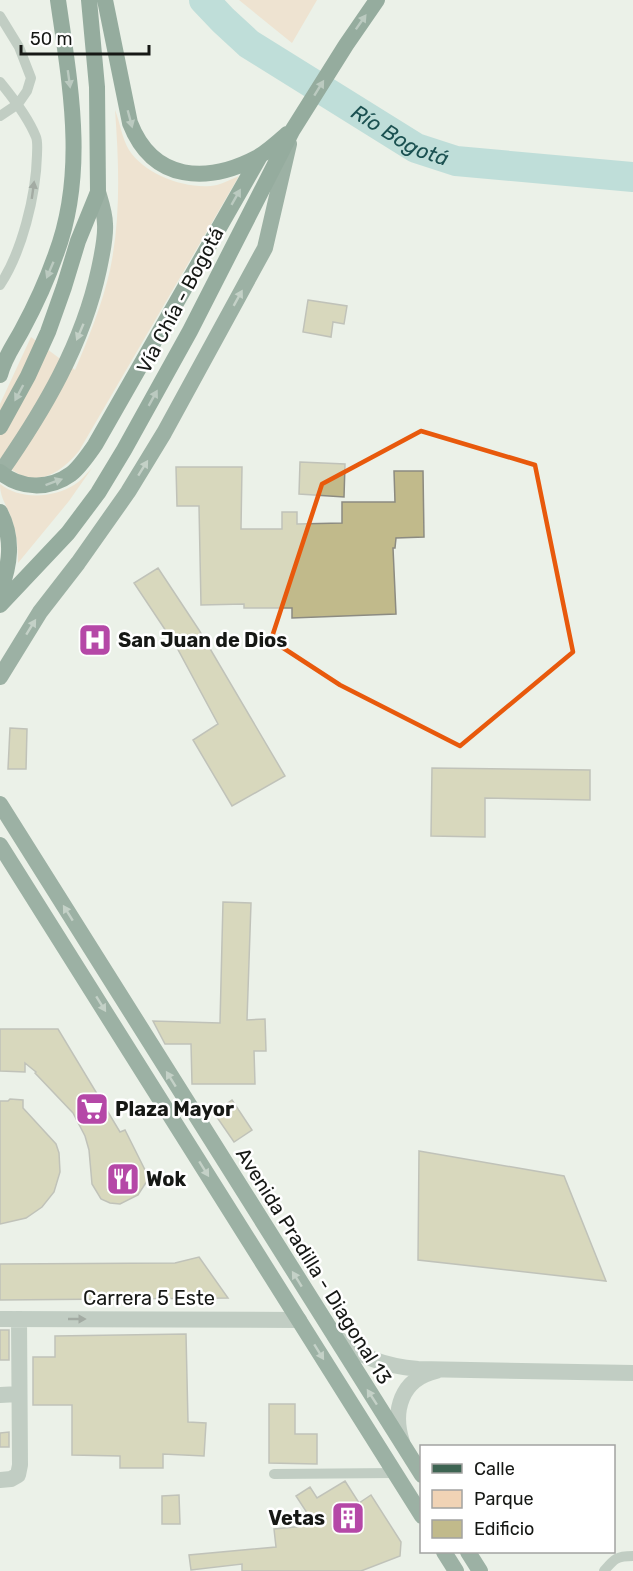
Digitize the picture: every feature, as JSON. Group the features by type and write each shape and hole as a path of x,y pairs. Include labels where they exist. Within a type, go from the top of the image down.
{"highway":[{"path":"1,369 23,328 53,262 65,226 71,197 74,132 58,0"},
{"path":"0,427 28,376 48,332 78,241 98,192 97,87 88,0"},
{"path":"105,0 130,123 136,138 145,150 173,170 189,175 206,175 221,171 260,156 292,131"},
{"name":"Vía Chía - Bogotá","path":"0,605 68,533 98,493 189,331 292,131 377,0"},
{"path":"0,472 16,483 44,486 72,474 84,460 95,445 260,156"},
{"path":"0,512 6,527 10,556 0,592"}],"main road":[{"path":"0,677 40,612 97,536 164,433 265,248 292,131"},
{"path":"0,472 39,416 66,365 88,311 101,256 105,223 98,192"},
{"name":"Avenida Pradilla - Diagonal 13","path":"0,804 328,1329 420,1472"},
{"path":"0,844 420,1513"},
{"path":"445,1553 456,1571"},
{"path":"469,1553 480,1571"}],"street":[{"name":"Carrera 5 Este","path":"0,1319 299,1320"},
{"path":"0,1480 11,1479 18,1475 20,1465 19,1319"},
{"path":"328,1329 347,1346 369,1359 393,1367 633,1373"},
{"path":"404,1446 397,1426 399,1406 408,1387 424,1374 443,1369"},
{"path":"0,1395 19,1394"}],"lane":[{"path":"0,16 19,46 31,78 27,91 18,104 0,116"},
{"path":"0,82 18,104 37,139 37,162 31,206 15,252 0,285"},
{"path":"274,1474 395,1473"},
{"path":"604,1571 612,1560 618,1557 633,1556"}],"highlighted area":[{"path":"421,431 535,465 573,652 460,746 340,685 271,640 322,484"}],"green space":[{"path":"239,0 317,0 292,43"},
{"path":"115,110 129,150 136,159 156,174 194,186 217,185 239,176 79,451 60,469 41,478 31,478 10,469 0,459 0,404 31,337 75,370 90,333 107,283 114,250 118,170"},
{"path":"92,468 69,501 18,563 15,531 0,484 17,493 47,495 74,485"}],"building":[{"path":"308,300 347,306 344,324 333,322 331,337 303,332"},
{"path":"300,462 345,464 344,497 299,494"},
{"path":"176,467 242,467 241,529 282,529 282,512 297,512 297,524 342,523 342,502 395,502 394,471 423,471 424,537 396,538 395,548 393,548 396,614 292,618 292,608 244,608 244,604 201,605 199,506 177,506"},
{"path":"158,568 199,630 285,776 232,806 193,740 218,724 176,646 134,583"},
{"path":"10,728 27,729 26,769 8,769"},
{"path":"432,768 590,770 590,800 485,798 485,837 431,836"},
{"path":"223,902 251,903 247,1020 265,1019 266,1051 254,1051 255,1084 192,1084 191,1044 165,1044 153,1021 220,1023"},
{"name":"Plaza Mayor","path":"0,1029 58,1029 120,1132 125,1130 149,1178 138,1195 120,1204 101,1199 92,1184 89,1150 85,1136 73,1113 25,1063 25,1072 0,1071"},
{"path":"23,1100 23,1108 56,1144 60,1172 54,1192 42,1207 26,1218 0,1224 0,1101"},
{"path":"232,1100 252,1130 234,1142 214,1113"},
{"path":"419,1151 564,1176 606,1281 418,1260"},
{"path":"199,1257 228,1298 0,1300 0,1264 175,1263"},
{"path":"0,1330 9,1330 9,1360 0,1360"},
{"path":"186,1334 188,1422 206,1423 204,1456 163,1454 163,1468 120,1468 120,1456 72,1455 72,1405 33,1405 33,1357 55,1357 55,1336"},
{"path":"269,1404 295,1404 295,1434 317,1434 317,1464 269,1463"},
{"path":"9,1432 9,1447 0,1447 0,1433"},
{"path":"345,1481 359,1503 371,1495 401,1542 400,1556 361,1571 242,1571 242,1564 191,1570 189,1555 276,1547 274,1529 315,1525 296,1496 310,1487 317,1498"},
{"path":"179,1495 180,1524 162,1524 162,1496"}],"waterway":[{"name":"Río Bogotá","path":"204,0 249,44 416,148 456,161 633,177"}],"place":[{"name":"San Juan de Dios","path":"95,640"},
{"name":"Plaza Mayor","path":"92,1109"},
{"name":"Wok","path":"123,1179"},
{"name":"Vetas","path":"348,1518"}]}
